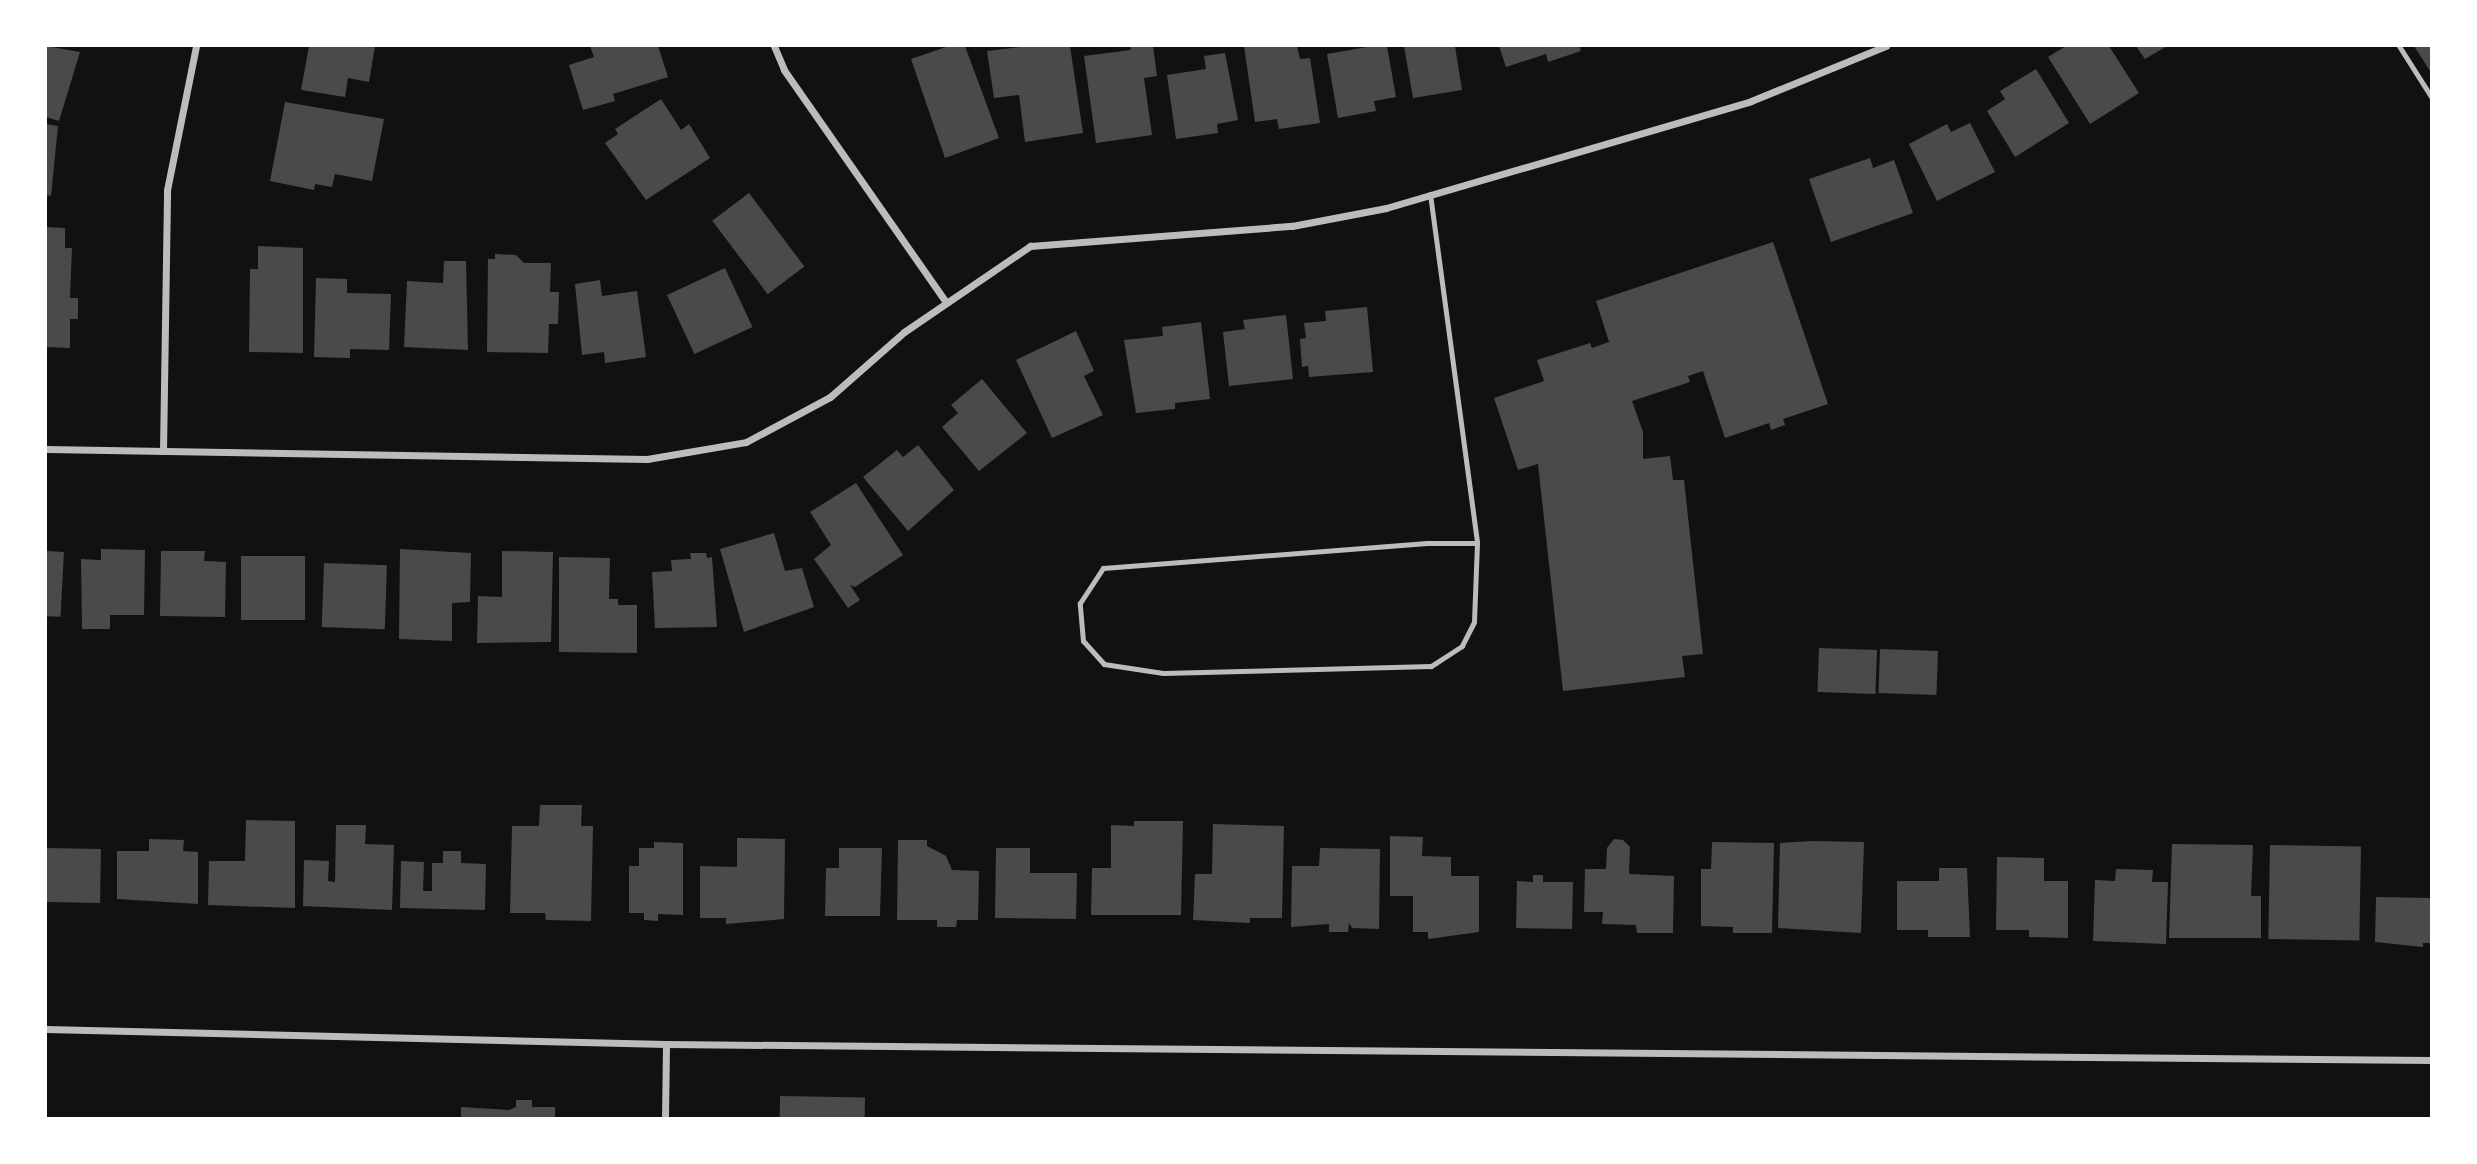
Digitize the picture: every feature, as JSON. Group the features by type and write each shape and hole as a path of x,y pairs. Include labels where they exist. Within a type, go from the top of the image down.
{"street":[{"path":"163,451 167,190 196,46"},
{"path":"775,46 784,70 945,301"},
{"path":"46,449 647,459 746,442 830,397 945,301 1030,246 1292,226 1386,208 1751,101 1886,46"},
{"path":"46,1029 666,1044 2431,1060"},
{"path":"666,1044 666,1118"}],"lane":[{"path":"2399,46 2431,98"},
{"path":"1430,194 1477,543 1474,622 1462,646 1432,666 1163,674 1104,664 1083,641 1080,603 1103,568 1427,543 1477,543"}],"building":[{"path":"46,46 80,52 59,121 46,117"},
{"path":"309,46 375,46 369,82 348,78 345,97 301,90"},
{"path":"590,46 658,46 668,77 613,94 615,101 583,110 569,65 594,57"},
{"path":"949,46 965,46 999,138 945,158 911,59"},
{"path":"1029,46 1070,46 1083,133 1025,142 1019,95 994,98 987,51"},
{"path":"1130,46 1153,46 1157,76 1144,78 1152,135 1096,143 1084,56 1131,50"},
{"path":"1244,46 1297,46 1300,59 1310,58 1320,123 1279,129 1277,119 1255,122"},
{"path":"1387,46 1396,97 1374,101 1376,111 1338,118 1327,54"},
{"path":"1404,46 1455,46 1462,90 1413,98"},
{"path":"1499,46 1579,46 1581,51 1548,62 1546,54 1506,67"},
{"path":"2066,46 2109,46 2139,93 2090,124 2048,57"},
{"path":"2136,46 2167,46 2145,59"},
{"path":"2414,46 2432,46 2432,74"},
{"path":"1225,53 1238,120 1217,124 1218,133 1176,139 1167,75 1206,69 1204,56"},
{"path":"2036,69 2069,123 2015,157 1987,111 2005,99 2000,91"},
{"path":"661,99 681,130 689,124 710,158 646,200 605,143 618,134 615,129"},
{"path":"285,102 384,119 372,181 335,174 332,187 315,184 314,190 270,181"},
{"path":"1970,123 1995,172 1937,201 1909,144 1947,124 1951,132"},
{"path":"46,124 58,126 51,196 46,195"},
{"path":"1870,158 1873,168 1894,160 1913,213 1831,242 1809,179"},
{"path":"749,193 804,266 768,294 712,221"},
{"path":"46,227 65,228 65,248 72,248 70,298 78,298 78,319 70,319 70,348 46,347"},
{"path":"1773,242 1828,404 1783,419 1785,425 1771,430 1769,423 1725,438 1703,371 1688,376 1690,382 1632,401 1643,432 1643,459 1670,456 1673,480 1684,480 1703,654 1682,656 1685,677 1563,691 1538,464 1518,470 1494,398 1544,381 1537,360 1590,343 1592,348 1609,342 1596,301"},
{"path":"258,246 303,248 303,353 249,352 250,269 258,269"},
{"path":"495,254 516,255 524,263 551,263 550,292 559,292 558,324 549,324 548,353 487,352 488,259 495,259"},
{"path":"444,261 466,261 468,350 404,347 407,281 443,283"},
{"path":"725,268 752,327 694,354 667,295"},
{"path":"316,278 347,279 347,293 391,294 389,350 350,349 350,358 314,357"},
{"path":"600,280 602,296 637,291 646,357 605,363 604,352 582,355 575,284"},
{"path":"1367,307 1373,372 1309,377 1308,366 1302,367 1300,339 1306,338 1304,323 1326,321 1325,311"},
{"path":"1286,315 1293,379 1229,386 1223,332 1245,329 1243,320"},
{"path":"1201,322 1210,399 1175,403 1175,409 1136,413 1124,340 1163,336 1162,327"},
{"path":"1076,331 1094,371 1084,376 1103,415 1052,438 1016,360"},
{"path":"982,379 1027,433 979,471 942,427 958,413 951,405"},
{"path":"918,445 954,490 908,531 863,477 897,450 903,457"},
{"path":"856,483 903,555 855,587 850,585 860,600 848,608 814,559 831,545 810,512"},
{"path":"774,533 785,571 802,568 814,607 744,632 720,549"},
{"path":"101,549 145,550 144,615 110,615 110,629 82,629 81,559 101,560"},
{"path":"400,549 471,553 470,602 452,603 452,641 399,639"},
{"path":"46,551 64,552 61,617 46,616"},
{"path":"161,551 205,551 204,561 226,562 225,617 160,616"},
{"path":"502,551 553,552 551,642 477,643 478,596 502,597"},
{"path":"690,553 706,553 707,558 712,557 717,627 655,628 652,572 672,571 671,560 691,559"},
{"path":"241,556 305,556 305,620 241,620"},
{"path":"559,557 610,558 609,599 618,599 618,605 637,605 637,653 559,652"},
{"path":"324,563 387,565 385,629 322,627"},
{"path":"1819,648 1877,650 1875,694 1817,692"},
{"path":"1880,649 1938,651 1936,695 1878,693"},
{"path":"540,805 582,805 581,826 593,826 591,921 546,920 545,913 510,913 512,826 539,826"},
{"path":"246,820 295,821 295,908 208,905 209,861 245,861"},
{"path":"1134,821 1183,821 1181,915 1091,915 1092,868 1111,868 1111,825 1134,826"},
{"path":"1213,824 1284,826 1282,918 1250,918 1250,923 1193,920 1195,874 1212,874"},
{"path":"336,825 366,825 365,844 394,845 392,910 303,906 304,860 329,861 328,881 335,882"},
{"path":"1390,836 1423,837 1422,856 1451,857 1451,876 1479,876 1479,932 1428,939 1428,932 1413,932 1413,896 1390,896"},
{"path":"737,838 785,839 784,919 726,924 726,918 700,918 700,866 737,867"},
{"path":"149,839 184,840 183,851 198,852 198,904 117,899 117,851 149,851"},
{"path":"1614,839 1623,840 1630,847 1629,874 1674,876 1673,933 1637,933 1636,925 1602,924 1603,912 1584,912 1585,869 1606,869 1607,848"},
{"path":"898,840 927,840 927,846 946,856 952,870 979,871 978,920 957,920 956,927 937,927 937,920 897,920"},
{"path":"654,842 683,843 683,915 658,914 658,921 644,920 644,913 629,913 629,866 639,866 639,848 654,848"},
{"path":"1712,842 1774,843 1772,933 1733,933 1733,927 1701,926 1701,869 1711,869"},
{"path":"1864,842 1861,933 1778,928 1780,843"},
{"path":"2172,844 2253,845 2251,896 2261,896 2261,938 2169,938"},
{"path":"2270,845 2361,847 2359,941 2268,939"},
{"path":"46,848 101,849 100,903 46,902"},
{"path":"839,848 882,848 880,916 825,916 826,868 839,868"},
{"path":"996,848 1030,848 1030,873 1077,873 1076,919 995,918"},
{"path":"1320,848 1380,849 1379,929 1352,928 1349,923 1348,932 1329,932 1329,924 1291,927 1292,866 1319,866"},
{"path":"443,851 461,851 461,863 486,864 485,910 400,908 401,861 424,862 423,891 432,891 432,863 443,863"},
{"path":"1997,857 2044,858 2044,881 2068,881 2068,938 2029,937 2029,930 1996,930"},
{"path":"1939,868 1967,868 1970,937 1928,937 1928,930 1897,930 1897,881 1939,881"},
{"path":"2116,869 2153,870 2152,882 2168,882 2166,944 2093,941 2095,880 2115,881"},
{"path":"1533,875 1543,875 1543,882 1573,882 1572,929 1516,928 1517,881 1533,882"},
{"path":"2376,897 2432,898 2432,943 2423,943 2423,947 2375,942"},
{"path":"780,1096 865,1097 865,1118 780,1118"},
{"path":"516,1100 532,1100 532,1107 555,1107 555,1118 461,1118 461,1107 509,1110 516,1107"}]}
